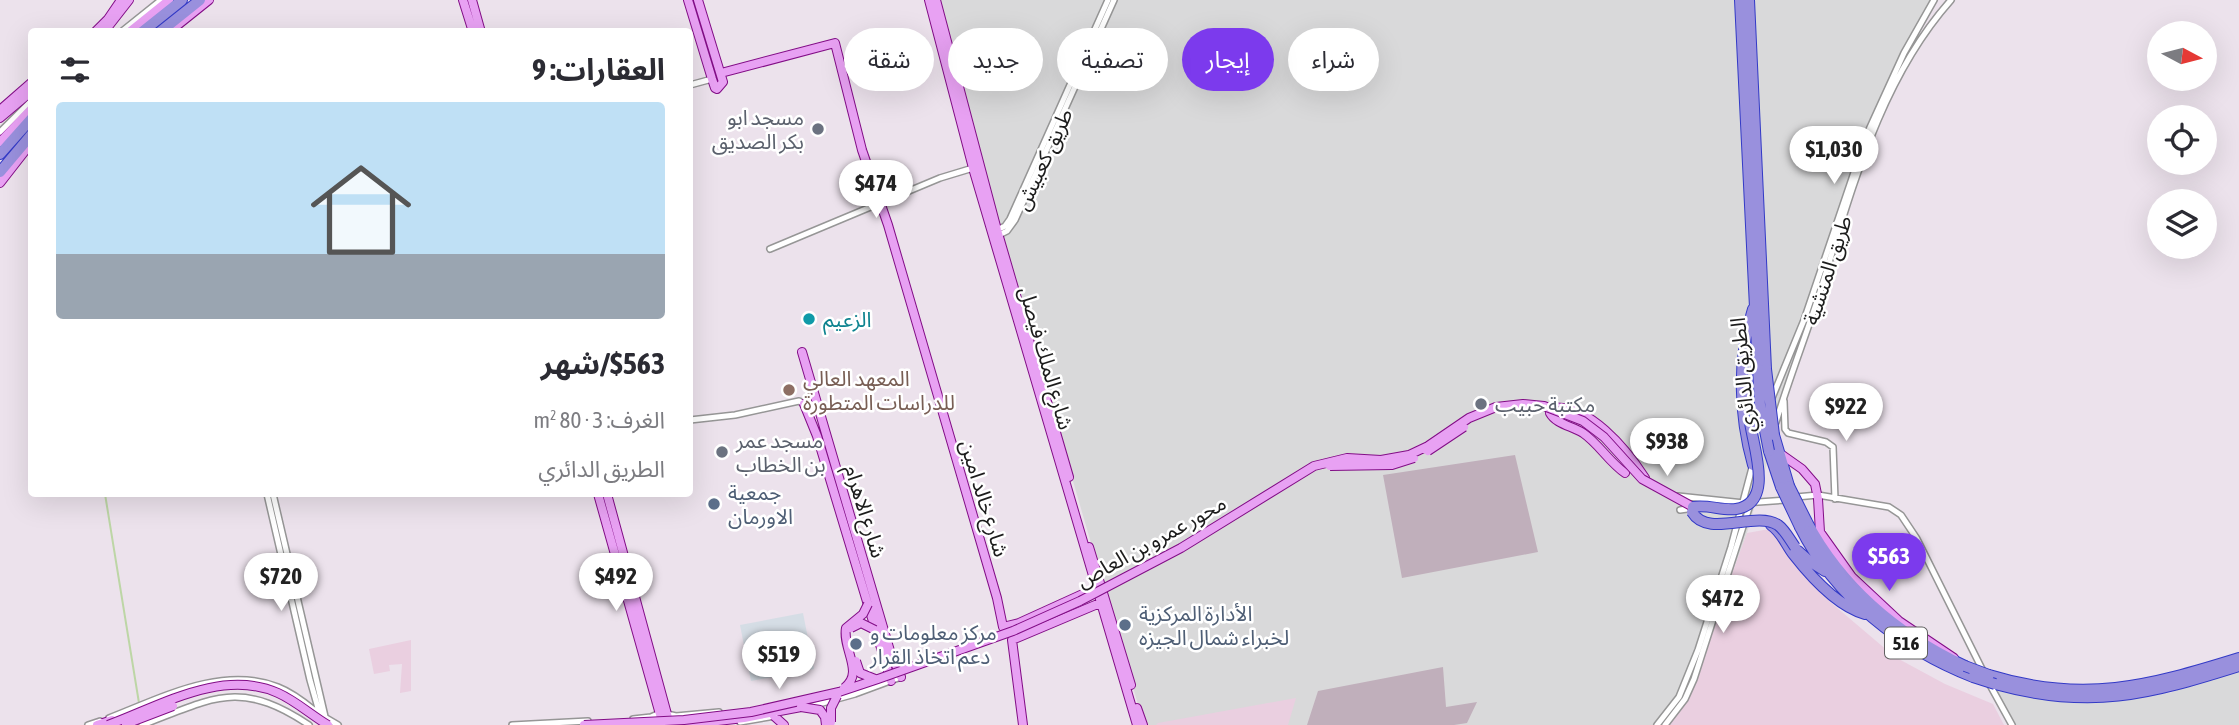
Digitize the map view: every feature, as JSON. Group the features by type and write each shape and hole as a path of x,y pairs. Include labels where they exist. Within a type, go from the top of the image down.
{"highway":[{"path":"147,28 182,0"},
{"path":"164,28 200,0"},
{"name":"الطريق الدائري","path":"1740,0 1746,44 1752,151 1762,417 1785,486 1810,546 1829,573 1846,583 1898,628 1927,647 1992,679 2041,695 2134,695 2239,658"},
{"name":"الطريق الدائري","path":"1746,44 1749,0"},
{"path":"0,154 28,122"},
{"path":"0,172 28,139"},
{"path":"1753,465 1746,429 1742,365 1747,330 1758,297"},
{"path":"1760,367 1748,390 1750,422 1760,480 1755,497 1748,505 1740,508 1692,509 1697,519 1706,522 1772,522 1783,529 1808,561 1829,573"},
{"name":"الطريق الدائري","path":"1760,367 1774,435 1773,451"},
{"path":"1740,526 1762,523 1773,527 1800,563 1835,597 1851,609 1869,615"},
{"name":"الطريق الدائري","path":"1803,525 1869,615 1889,632 1923,653 1973,677 1992,679"},
{"name":"الطريق الدائري","path":"2202,673 2239,666"}],"main road":[{"path":"98,28 112,15 121,0"},
{"path":"107,28 129,0"},
{"path":"134,28 169,0"},
{"path":"173,28 209,0"},
{"path":"465,0 474,28"},
{"path":"688,0 713,84 720,88 722,78 698,0"},
{"name":"شارع الملك فيصل","path":"933,2 973,168 1086,547 1143,725"},
{"name":"شارع الملك فيصل","path":"933,2 1100,603 1137,725"},
{"path":"698,34 708,30"},
{"name":"شارع خالد امين","path":"722,78 835,43 862,150 881,204 1007,628 1076,597"},
{"path":"0,110 28,86"},
{"path":"0,118 28,94"},
{"path":"0,142 28,112"},
{"path":"0,183 28,147"},
{"name":"شارع الاهرام","path":"802,352 829,463 889,677"},
{"name":"شارع الاهرام","path":"804,404 826,451"},
{"name":"محور عمرو بن العاص","path":"584,725 732,715 838,694 1013,631 1080,601 1181,548 1314,466 1347,458 1381,460 1409,455 1428,446 1469,418 1496,407 1523,404 1550,410 1588,430 1640,482 1692,509"},
{"name":"محور عمرو بن العاص","path":"683,725 744,718 801,706 1003,640 1183,552 1315,471 1340,465 1378,466 1407,461 1437,447 1470,423 1498,411 1523,408 1550,410"},
{"path":"1625,473 1591,439 1556,420 1550,410 1564,408 1589,418 1610,435 1644,478"},
{"path":"1773,451 1806,472 1815,484 1820,532 1846,583 1945,650 1961,665"},
{"name":"شارع الاهرام","path":"829,463 890,651 901,677"},
{"path":"599,497 663,725"},
{"path":"608,497 626,564 659,715 670,725"},
{"path":"614,553 618,553 621,544"},
{"path":"619,572 621,562 626,564"},
{"path":"1076,597 1096,588"},
{"path":"1076,597 1085,602 1083,609"},
{"path":"1023,723 1012,640 1100,603"},
{"path":"828,725 831,708 838,694 851,683 854,675 845,636 846,628 862,615 867,604"},
{"path":"875,630 866,624 858,623 851,628 849,636 860,673 878,679"},
{"path":"108,725 202,695 236,689 260,692 328,724"},
{"path":"801,706 820,710 828,725"},
{"path":"790,725 791,711"},
{"path":"774,716 784,725"},
{"path":"97,725 113,720 121,723"}],"street":[{"path":"126,28 161,0"},
{"name":"طريق كعبيش","path":"998,232 1013,224 1108,0"},
{"name":"طريق كعبيش","path":"1027,188 1114,0"},
{"name":"طريق المنشية","path":"1747,503 1763,423 1804,320 1867,134 1904,53 1934,0"},
{"name":"طريق المنشية","path":"1664,725 1697,671 1747,503 1875,127 1921,40 1951,0"},
{"path":"693,85 713,84"},
{"path":"0,132 28,104"},
{"path":"770,249 940,178 973,168"},
{"path":"1775,391 1784,395 1785,429 1791,435 1826,442 1832,446 1835,499"},
{"path":"693,420 734,415 799,401 804,404"},
{"path":"1644,478 1679,496 1747,503 1818,495 1889,507 1901,514 1917,539 2012,725"},
{"path":"1679,496 1688,504 1687,509 1679,510"},
{"path":"268,497 310,666 328,724"},
{"path":"142,725 206,700 229,696 282,708 309,725 317,720 310,666 274,497"},
{"path":"713,725 774,716 855,694 889,677"},
{"path":"512,725 676,716 755,708 808,698 889,677 901,677"},
{"path":"88,725 187,689 225,680 251,680 289,692 317,710 328,724"},
{"name":"طريق المنشية","path":"1657,725 1682,698"},
{"path":"655,725 659,715"},
{"path":"676,716 676,725"}],"shaded area":[{"path":"933,0 1936,0 1861,135 1747,533 1695,682 1680,712 1669,725 1144,725 959,91 1043,91 1043,28 948,28 948,52"},
{"path":"1515,455 1538,552 1402,578 1383,475"},
{"path":"1775,528 1805,573 1829,601 1895,657 1945,684 1993,704 2004,725 1668,725 1680,712 1695,682 1747,533"},
{"path":"803,613 814,669 751,681 740,625"},
{"path":"411,640 411,691 400,693 402,664 389,665 390,671 374,674 369,649"},
{"path":"2239,665 2239,725 2012,725 1995,690 2170,693"},
{"path":"1443,667 1446,707 1477,702 1467,723 1307,725 1318,691"},
{"path":"1296,698 1288,725 1156,725 1158,723"}],"waterway":[{"path":"105,497 139,703"}],"place":[{"name":"مسجد ابو بكر الصديق","path":"818,129"},
{"name":"الزعيم","path":"809,319"},
{"name":"المعهد العالي للدراسات المتطورة","path":"789,390"},
{"name":"مكتبة حبيب","path":"1481,404"},
{"name":"مسجد عمر بن الخطاب","path":"722,452"},
{"name":"جمعية الاورمان","path":"714,504"},
{"name":"الأدارة المركزية لخبراء شمال الجيزه","path":"1125,625"},
{"name":"مركز معلومات و دعم اتخاذ القرار","path":"856,644"}]}
